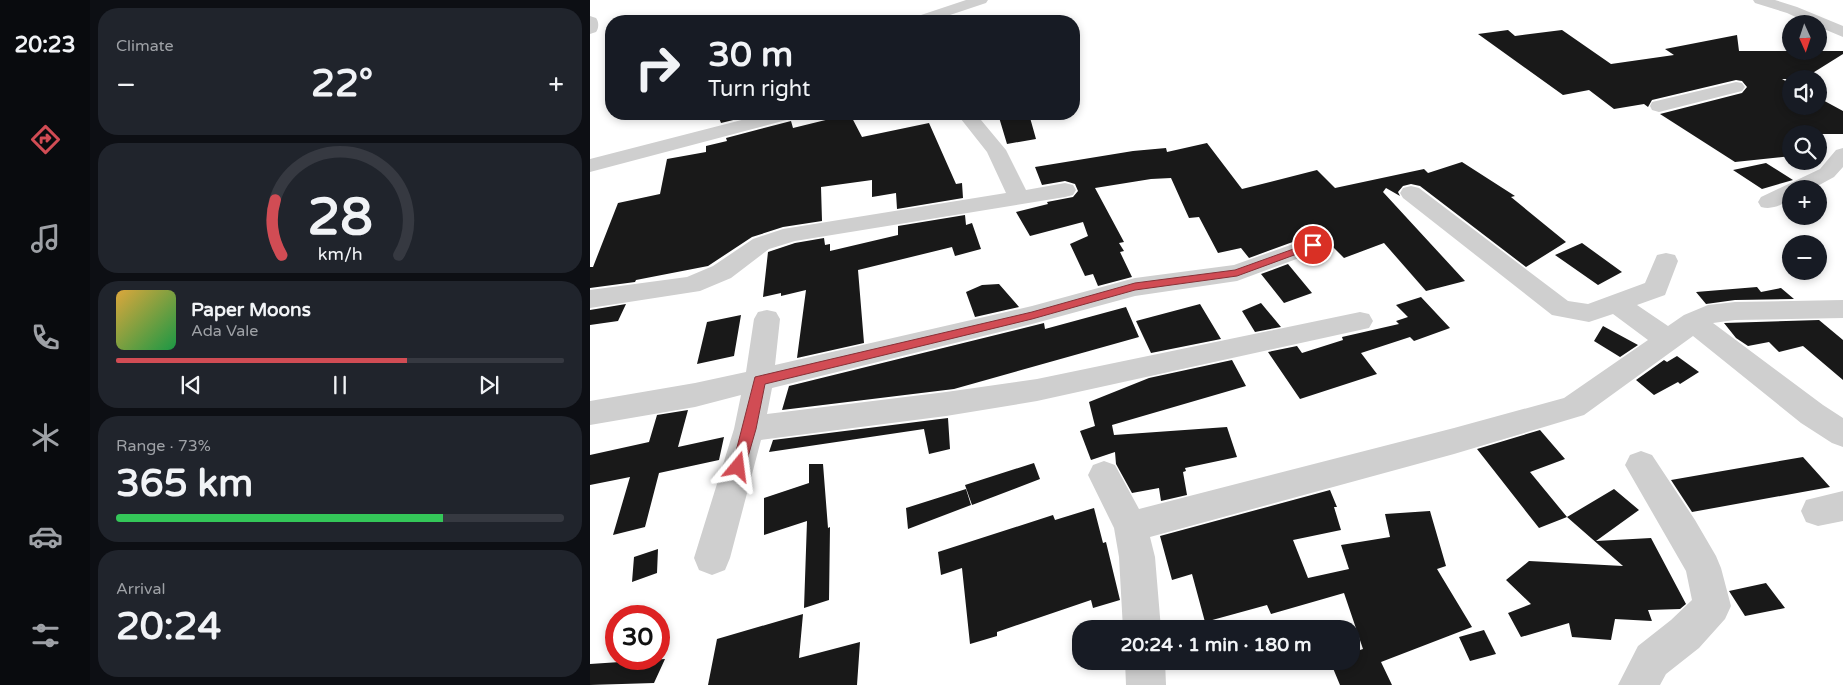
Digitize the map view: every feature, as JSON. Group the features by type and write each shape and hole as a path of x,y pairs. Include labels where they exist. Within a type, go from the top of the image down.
{"street":[{"path":"935,15 981,0"},
{"path":"1760,0 1792,10 1843,32"},
{"path":"590,21 590,29"},
{"path":"1659,106 1736,87"},
{"path":"590,166 763,120"},
{"path":"971,120 996,150 1019,197"},
{"path":"1813,180 1827,173 1843,154"},
{"path":"590,299 691,285 722,272 761,244 792,234 1065,190"},
{"path":"1411,193 1561,309 1589,313 1656,289 1666,261"},
{"path":"1769,202 1782,196"},
{"path":"590,413 695,395 1032,316 1135,287 1237,273 1313,245"},
{"path":"1616,304 1681,331 1843,434"},
{"path":"1131,526 1454,442 1573,407 1708,314 1735,311 1843,309"},
{"path":"712,558 749,429 759,380 768,318"},
{"path":"749,429 946,404 1037,390 1360,321"},
{"path":"1638,685 1652,660 1686,634 1712,606 1703,568 1683,531 1642,465"},
{"path":"1104,475 1131,526 1137,557 1141,620"},
{"path":"1145,670 1146,685"}],"building":[{"path":"1508,30 1515,36 1562,30 1611,64 1674,55 1665,49 1737,35 1739,51 1782,51 1782,60 1828,60 1828,51 1843,51 1843,54 1817,70 1782,70 1782,115 1827,115 1827,102 1843,111 1843,134 1827,134 1827,125 1782,125 1782,157 1735,162 1660,114 1742,93 1747,87 1742,81 1736,80 1652,100 1648,107 1644,104 1614,109 1589,90 1563,95 1478,34"},
{"path":"720,120 733,120 721,123"},
{"path":"826,120 853,120 862,137 929,123 956,184 962,183 963,198 897,209 896,193 872,197 872,180 821,187 822,221 783,227 752,237 708,266 636,280 635,282 590,288 590,267 593,267 618,203 660,194 667,159 706,152 706,146 727,141 726,138 791,121 793,128"},
{"path":"1000,120 1031,120 1036,139 1007,144"},
{"path":"1207,143 1242,189 1317,170 1335,188 1424,169 1428,173 1462,162 1515,196 1511,197 1566,242 1526,267 1420,186 1411,184 1403,186 1398,192 1400,196 1386,188 1383,192 1465,281 1426,291 1384,243 1344,258 1321,235 1312,235 1249,258 1241,248 1218,253 1199,217 1189,218 1171,178 1151,179 1095,188 1124,242 1119,243 1124,251 1120,252 1132,277 1098,286 1093,274 1085,276 1070,244 1088,236 1083,222 1030,236 1016,212 1048,204 1047,202 1073,197 1078,191 1075,184 1065,181 1042,185 1035,167 1133,151 1166,148 1167,152"},
{"path":"1766,163 1793,180 1782,180 1782,183 1762,189 1733,170"},
{"path":"965,215 966,225 972,223 981,249 955,256 952,247 858,270 864,343 797,358 806,290 781,296 781,293 763,297 768,252 795,243 824,238 825,245 830,244 830,251 898,235 898,226"},
{"path":"1582,243 1622,272 1598,285 1555,255"},
{"path":"1288,264 1312,293 1284,303 1261,274"},
{"path":"999,284 1019,307 975,317 966,292 982,285"},
{"path":"1757,287 1761,292 1781,288 1794,299 1735,300 1706,304 1696,292"},
{"path":"1421,297 1450,328 1414,341 1410,337 1361,353 1377,374 1300,399 1268,352 1297,346 1302,353 1343,340 1342,337 1399,324 1396,321 1408,317 1396,305"},
{"path":"1261,303 1281,327 1255,332 1242,311"},
{"path":"626,304 618,321 590,325 590,310"},
{"path":"1200,304 1221,339 1151,353 1136,321"},
{"path":"1126,307 1139,337 954,389 782,410 789,386 1044,323 1045,329"},
{"path":"741,315 734,356 697,364 707,322"},
{"path":"1819,320 1843,340 1843,380 1803,346 1779,352 1769,342 1748,346 1736,338 1724,323"},
{"path":"1603,326 1638,345 1620,357 1594,341"},
{"path":"1677,356 1699,372 1680,384 1678,382 1654,395 1636,380 1664,360 1667,362"},
{"path":"1232,360 1246,386 1112,425 1114,435 1227,427 1237,457 1185,468 1186,471 1183,472 1187,495 1161,501 1159,488 1132,493 1116,464 1115,452 1091,460 1080,431 1095,426 1089,402 1149,378"},
{"path":"688,410 678,447 724,437 719,460 659,473 645,527 613,535 630,477 590,485 590,455 649,442 657,415"},
{"path":"948,418 950,449 929,454 924,429 769,452 773,440"},
{"path":"1540,430 1565,459 1530,472 1567,517 1539,528 1477,449"},
{"path":"1803,457 1830,487 1692,512 1671,480"},
{"path":"1034,463 1040,479 972,505 965,485"},
{"path":"809,464 823,464 828,528 830,527 829,600 804,608 807,521 764,535 764,498 809,483"},
{"path":"966,489 971,505 908,529 906,508"},
{"path":"1614,489 1639,510 1596,541 1651,538 1686,604 1680,609 1648,610 1652,621 1615,619 1611,640 1572,637 1569,623 1521,637 1508,613 1531,604 1506,580 1529,561 1623,566 1567,517"},
{"path":"1330,490 1337,507 1334,507 1341,530 1293,540 1308,578 1349,569 1341,545 1390,537 1385,514 1430,511 1446,566 1437,569 1472,627 1381,662 1392,685 1340,685 1334,670 1360,670 1360,650 1363,649 1360,640 1360,620 1353,620 1344,593 1271,614 1267,605 1212,620 1204,620 1192,574 1172,580 1160,536"},
{"path":"1094,508 1103,543 1106,542 1120,600 1093,608 1091,600 997,632 997,636 970,644 962,568 941,575 938,552 1053,515 1055,520"},
{"path":"658,549 657,573 632,582 634,557"},
{"path":"1766,583 1785,608 1745,616 1729,591"},
{"path":"803,614 799,658 860,642 857,685 708,685 717,639"},
{"path":"1484,630 1496,654 1470,661 1459,637"},
{"path":"605,663 605,670 660,670 654,683 590,685 590,664"}],"route":[{"path":"738,467 749,429 759,380 1032,316 1135,287 1237,273 1313,245"}]}
